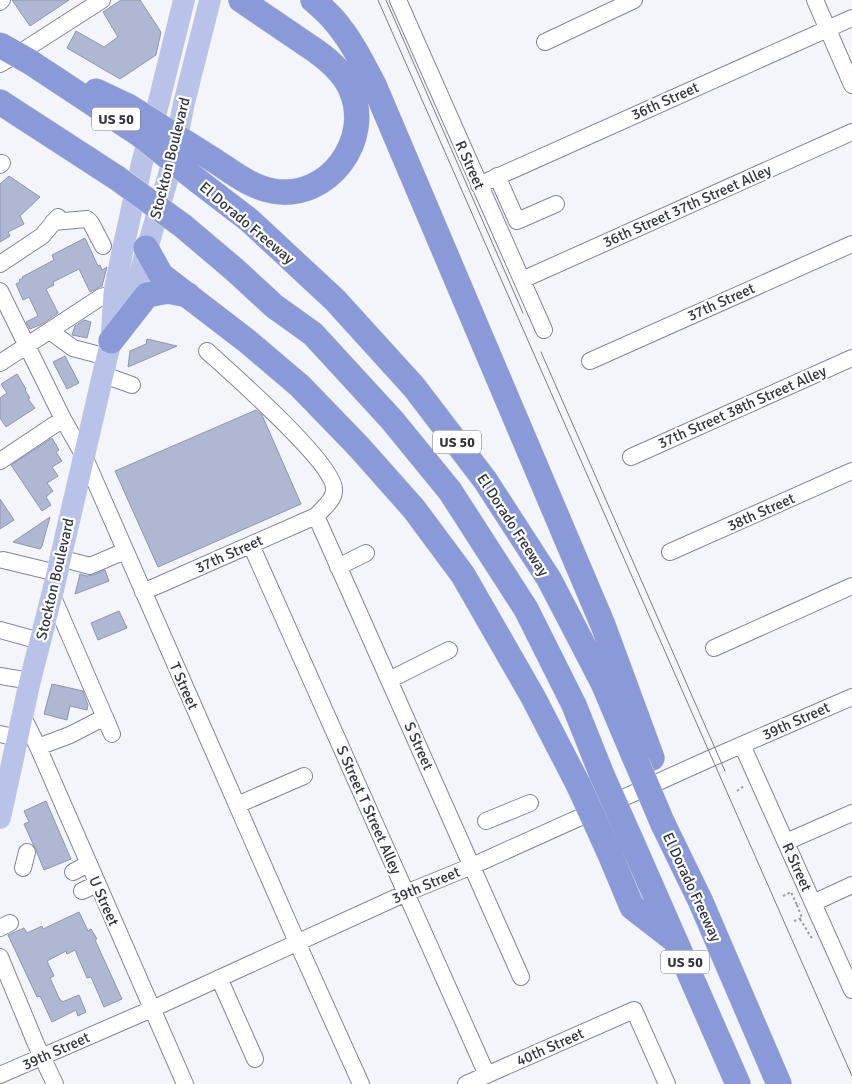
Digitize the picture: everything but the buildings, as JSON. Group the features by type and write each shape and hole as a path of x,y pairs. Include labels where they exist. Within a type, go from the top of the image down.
{"highway":[{"path":"30,62 128,106 254,185 272,191 302,190 327,178 338,168 346,156 356,131 358,118 356,104 349,85 337,68 316,51 241,0"},
{"path":"313,0 333,19 345,34 357,52 374,85 603,625 644,761"},
{"name":"El Dorado Freeway","path":"0,45 30,62 139,134 249,220 335,300 414,387 486,480 549,579 644,761 700,900 779,1084"},
{"name":"US 50","path":"0,102 118,178 183,226 274,306 312,334 392,420 450,491 526,608 574,705 602,775 738,1084"},
{"path":"146,248 161,275 247,341 300,386 359,447 414,509 463,575 533,697 578,786 632,907 675,939"},
{"path":"108,358 147,295 168,291 188,295"}],"main road":[{"name":"Stockton Boulevard","path":"108,358 114,292 142,164 184,0"},
{"name":"Stockton Boulevard","path":"0,818 8,743 23,717 108,358 133,297 171,167 184,103 210,0"},
{"path":"146,248 139,236 174,97 168,65"}],"street":[{"path":"0,64 102,0"},
{"name":"R Street","path":"398,0 544,330"},
{"path":"545,42 634,0"},
{"path":"815,0 852,85"},
{"name":"36th Street","path":"479,184 852,18"},
{"name":"36th Street 37th Street Alley","path":"522,280 852,132"},
{"path":"497,176 517,221 556,204"},
{"path":"0,264 42,236 56,219 87,219 103,246"},
{"name":"37th Street","path":"590,361 852,244"},
{"name":"T Street","path":"0,291 63,419 84,456 361,1084"},
{"path":"0,363 101,297 114,292"},
{"path":"50,331 73,348 108,358 132,385"},
{"path":"207,351 270,409 318,460 329,475 334,486 334,497 316,516"},
{"name":"37th Street 38th Street Alley","path":"632,457 852,358"},
{"path":"0,461 63,419"},
{"name":"38th Street","path":"670,552 852,471"},
{"name":"37th Street","path":"143,592 316,516"},
{"name":"S Street","path":"316,516 521,977"},
{"name":"S Street T Street Alley","path":"251,545 406,893 476,1081"},
{"path":"3,560 59,566 90,566 125,551"},
{"path":"338,567 366,553"},
{"path":"714,648 852,586"},
{"path":"52,596 112,734"},
{"path":"0,630 40,641"},
{"path":"389,680 449,650"},
{"path":"0,676 30,681"},
{"name":"39th Street","path":"0,1075 152,1009 406,893 472,866 852,697"},
{"name":"U Street","path":"23,717 38,747 185,1084"},
{"path":"38,747 105,717"},
{"name":"R Street","path":"742,745 786,842 805,904 852,990"},
{"path":"237,805 304,776"},
{"path":"486,821 530,803"},
{"path":"786,842 852,813"},
{"path":"22,868 27,852"},
{"path":"73,872 88,864"},
{"path":"82,891 97,884"},
{"path":"805,904 852,886"},
{"path":"0,957 55,1084"},
{"path":"220,978 255,1059"},
{"name":"40th Street","path":"476,1081 634,1010 667,1084"}],"path":[{"path":"783,896 791,892 805,904"},
{"path":"794,921 802,918"}],"tram line":[{"path":"378,0 852,1076"},
{"path":"386,0 523,313"},
{"path":"541,352 725,771"}]}
